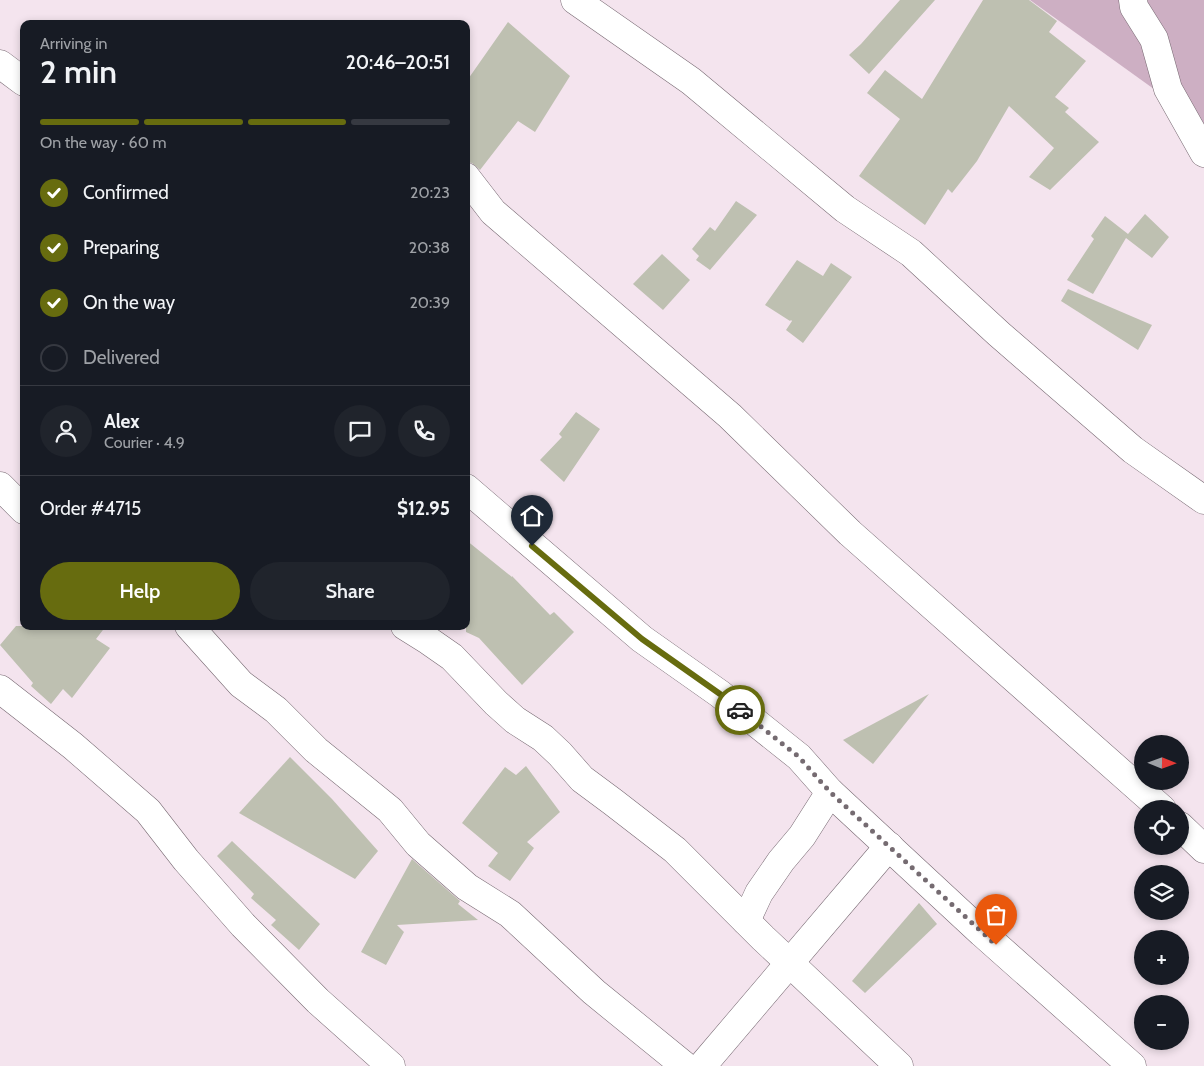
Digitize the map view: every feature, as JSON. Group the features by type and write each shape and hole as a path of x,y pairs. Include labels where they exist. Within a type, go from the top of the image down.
{"street":[{"path":"575,0 691,81 845,210 911,253 999,334 1133,450 1204,500"},
{"path":"1133,0 1134,7 1154,39 1168,89 1204,153"},
{"path":"0,64 20,79"},
{"path":"470,182 493,212 730,416 850,533 1152,800"},
{"path":"0,486 20,506"},
{"path":"470,491 642,639 720,694 799,757 830,792 982,933 1132,1066"},
{"path":"193,630 241,684 276,710 316,750 390,810 425,850 467,887 510,914 594,992 685,1066"},
{"path":"412,630 430,640 452,657 515,720 543,738 582,779 675,850 746,921 900,1066"},
{"path":"0,689 72,746 148,811 186,860 243,925 318,1001 391,1066"},
{"path":"746,921 759,893 781,860 802,836 830,792"},
{"path":"1189,834 1204,848"},
{"path":"702,1066 889,846"}],"shaded area":[{"path":"1030,0 1204,0 1204,125"}],"building":[{"path":"900,0 935,0 869,74 849,55"},
{"path":"983,0 1029,0 1057,21 1049,32 1086,61 1055,97 1069,108 1065,112 1099,142 1050,190 1029,177 1054,148 1009,106 977,161 952,193 948,189 925,225 859,176 900,119 867,93 885,70 922,99"},
{"path":"508,22 570,76 535,132 518,121 480,170 470,163 470,76"},
{"path":"736,201 757,215 710,270 696,260 699,256 692,249 710,227 715,231"},
{"path":"1145,214 1169,237 1152,258 1126,238 1093,294 1067,280 1094,239 1091,236 1105,216 1128,234"},
{"path":"662,254 690,280 663,310 633,284"},
{"path":"797,260 823,276 831,263 852,277 803,343 786,330 791,320 765,305"},
{"path":"1068,289 1152,325 1138,350 1061,301"},
{"path":"576,412 600,429 564,482 540,460 562,437 559,434"},
{"path":"470,543 512,576 550,615 554,612 574,632 522,685 479,638 466,632 466,630 470,630"},
{"path":"16,626 20,626 20,630 103,630 96,639 110,648 72,698 63,689 51,704 31,686 33,683 0,645"},
{"path":"929,694 873,764 843,740"},
{"path":"290,757 332,799 378,851 355,879 239,813"},
{"path":"526,766 560,812 527,842 534,848 510,881 488,866 498,853 462,823 505,767 516,775"},
{"path":"232,841 320,924 299,950 271,925 276,920 251,898 254,894 217,856"},
{"path":"412,859 460,901 458,904 478,920 397,925 404,932 386,965 361,952"},
{"path":"919,903 937,924 865,993 852,981"}],"way so far":[{"path":"740,710 799,757 830,792 996,945"}],"route":[{"path":"532,546 642,639 740,710"}]}
